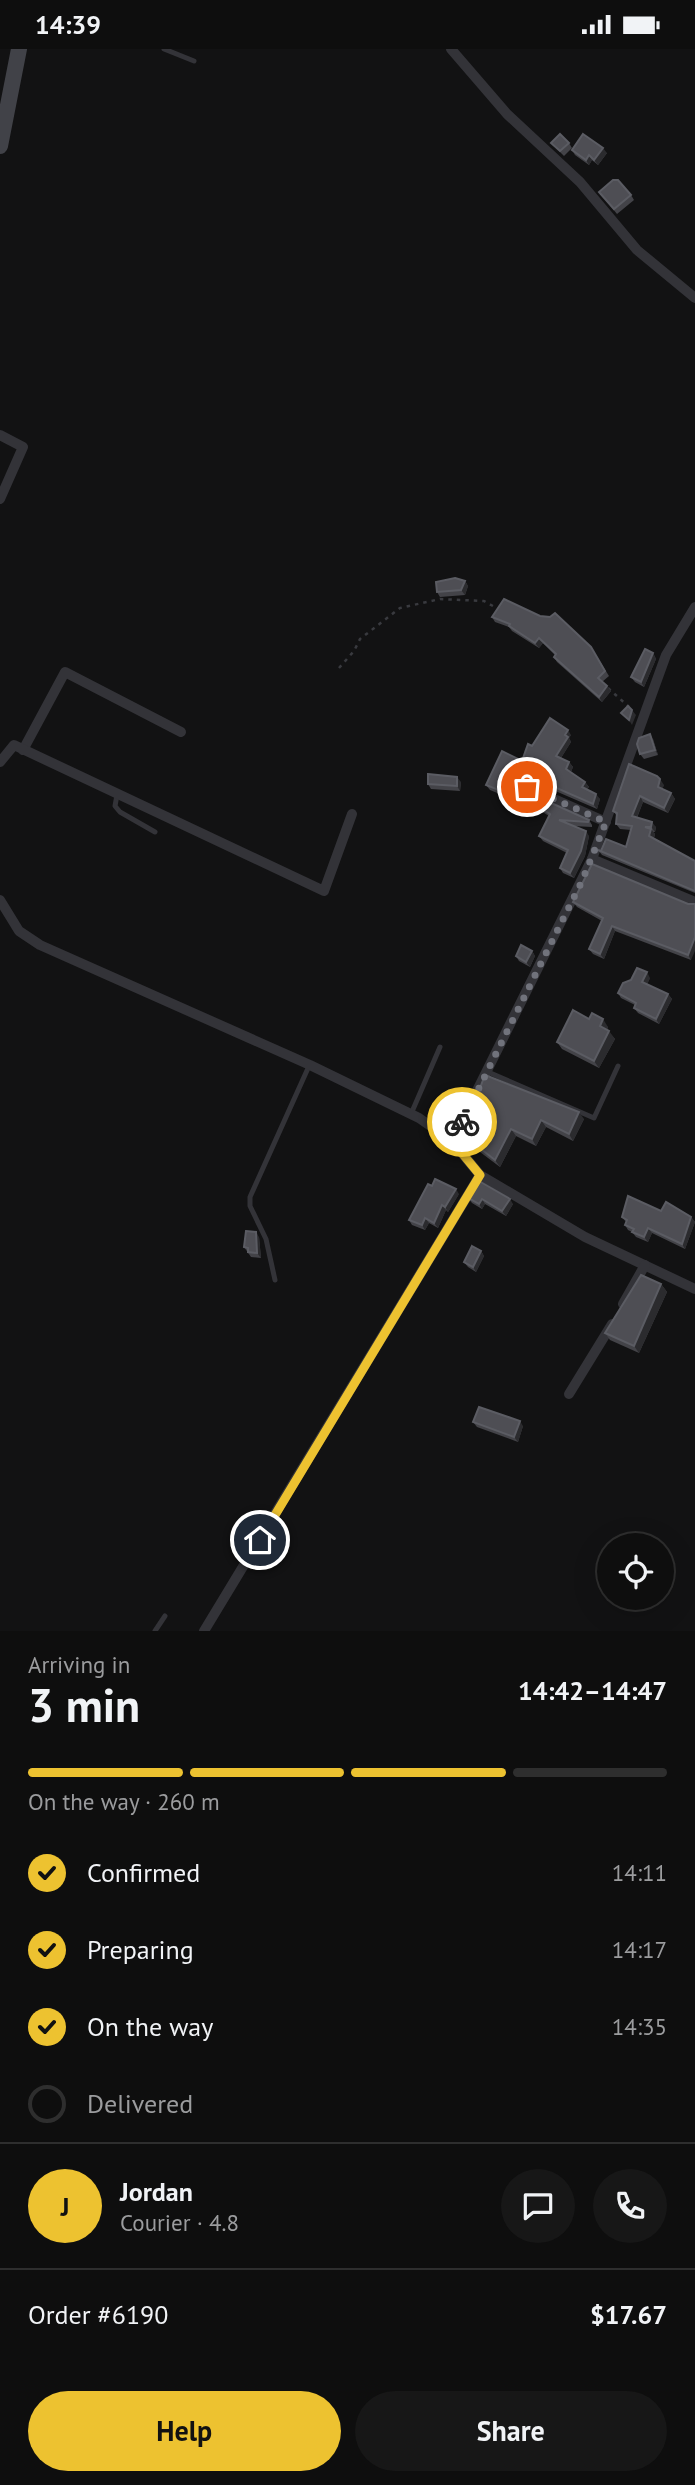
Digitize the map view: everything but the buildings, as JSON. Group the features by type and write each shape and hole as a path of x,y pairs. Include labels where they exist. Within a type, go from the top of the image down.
{"main road":[{"path":"0,146 19,49"}],"street":[{"path":"451,49 507,114 580,182 637,250 695,298"},
{"path":"0,435 23,447 0,499"},
{"path":"452,1141 592,859 666,655 695,607"},
{"path":"23,750 65,673 181,732"},
{"path":"0,762 14,745 324,891 352,814"},
{"path":"527,787 606,822"},
{"path":"592,859 695,902"},
{"path":"0,900 19,931 40,945 310,1065 411,1114 452,1141 480,1175 585,1237 695,1289"},
{"path":"204,1631 480,1175"},
{"path":"569,1394 645,1265"}],"lane":[{"path":"164,49 194,61"},
{"path":"118,794 114,801 120,812 155,832"},
{"path":"411,1114 440,1047"},
{"path":"275,1280 266,1239 250,1206 250,1197 310,1065"},
{"path":"488,1072 594,1118 618,1066"},
{"path":"155,1631 165,1616"}],"path":[{"path":"339,668 360,639 400,608 440,599 464,600 484,601 506,613"},
{"path":"606,686 642,718"}],"way so far":[{"path":"462,1122 582,881 606,822 527,787"}],"route":[{"path":"260,1540 480,1175 452,1141 462,1122"}]}
